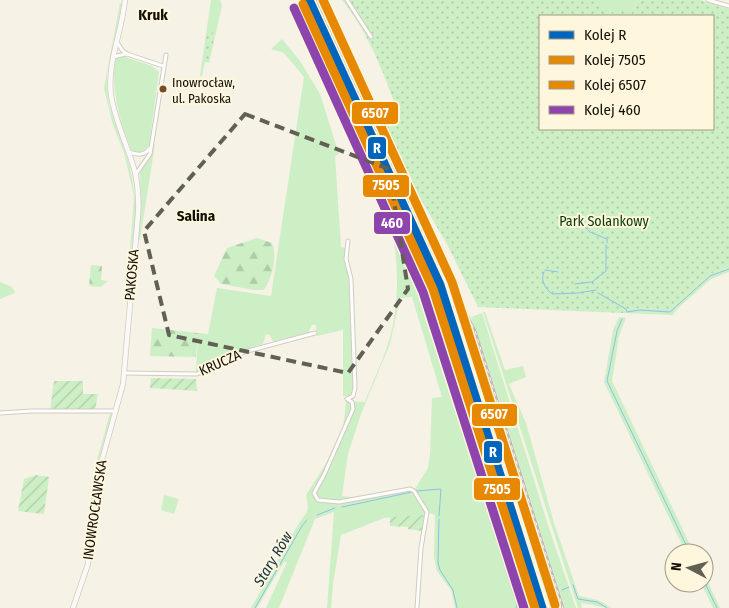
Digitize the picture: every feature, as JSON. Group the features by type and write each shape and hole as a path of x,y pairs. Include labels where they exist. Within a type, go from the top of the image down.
{"main road":[{"name":"PAKOSKA","path":"116,411 124,373 138,215 136,174 111,96 113,57 126,0"},
{"name":"INOWROCŁAWSKA","path":"73,608 88,564 100,467 116,411"}],"street":[{"path":"347,0 371,37"},
{"path":"708,0 729,6"},
{"path":"117,41 122,50 127,54 163,66"},
{"path":"113,57 127,54"},
{"path":"136,174 150,154 166,55"},
{"path":"128,152 141,154 148,150 151,144"},
{"path":"348,241 346,258 351,279 354,388 353,396 347,399 352,402 353,409 314,493 318,500 339,502 410,490 414,491 427,512 421,548 417,608"},
{"name":"KRUCZA","path":"124,373 197,374 244,352 314,333"},
{"path":"0,413 116,411"}],"highlighted area":[{"path":"245,114 389,169 408,289 348,373 169,335 144,231"}],"green space":[{"path":"211,0 220,0 222,6 209,63 205,62 202,76 200,76"},
{"name":"Park Solankowy","path":"342,0 596,0 595,5 617,14 620,7 632,13 637,0 700,0 729,9 729,266 710,274 669,309 632,308 623,311 623,313 478,307 448,246 387,141 376,118 396,107 374,51"},
{"path":"596,0 637,0 632,13 617,14 594,5"},
{"path":"120,3 122,4 107,74 107,87 109,105 130,167 135,196 136,210 128,280 134,196 124,153 112,122 104,88"},
{"path":"207,32 215,33 209,62 203,61"},
{"path":"282,39 300,61 320,94 339,154 335,156 341,247 345,248 349,282 353,388 350,396 343,396 343,330 317,336 316,325 312,325 308,333 274,341 270,335 266,334 263,344 244,350 196,372 198,333 208,334 217,288 271,296 304,77 284,53 271,49"},
{"path":"122,56 152,66 159,72 149,145 142,152 131,150 117,106 114,84 115,60 117,57"},
{"path":"155,144 140,240 138,240 141,206 140,173"},
{"path":"381,181 518,608 455,608 451,590 437,571 434,557 435,515 429,513 415,489 428,468 432,398 442,397 412,297 400,298 390,344 361,414 348,454 342,496 358,498 342,501 342,503 410,491 414,493 426,512 425,515 384,518 341,535 331,608 327,608 334,512 315,519 279,608 266,608 287,562 284,562 257,608 251,608 306,513 308,507 306,495 325,465 343,429 346,401 365,402 388,345 394,317 397,278 394,239"},
{"path":"257,238 272,243 274,249 273,267 264,290 221,284 214,276 227,248"},
{"path":"91,265 102,266 101,280 108,281 101,287 89,286"},
{"path":"729,266 729,272 711,279 677,309 673,315 623,313 623,311 632,308 669,309 710,274"},
{"path":"0,282 12,287 15,293 0,299"},
{"path":"483,312 485,312 505,370 523,366 526,377 509,384 526,423 554,523 579,596 598,600 612,608 581,603 582,608 578,608"},
{"path":"482,313 576,608 565,608 471,317"},
{"path":"619,317 626,318 619,336 612,381 689,543 681,543 604,382 613,330"},
{"path":"152,328 198,333 196,357 150,356"},
{"path":"151,378 196,379 197,391 150,388"},
{"path":"54,381 83,381 83,394 98,394 95,410 50,410"},
{"path":"110,413 112,413 97,466 88,548 86,548 95,467"},
{"path":"36,475 49,477 44,514 18,511 24,479"},
{"path":"164,495 179,499 174,514 161,510"},
{"path":"425,515 422,531 408,529 408,527 390,526 390,517"},
{"path":"706,593 713,593 720,608 713,608"}],"waterway":[{"path":"582,224 590,232 607,239 607,243"},
{"path":"593,284 592,282 606,271 606,245"},
{"path":"598,293 626,309 627,312 640,310 670,312 710,276 729,269"},
{"path":"545,270 558,272"},
{"path":"544,272 544,284 552,294 596,290"},
{"path":"575,284 591,282"},
{"path":"622,319 617,331 607,381 685,543"},
{"name":"Stary Rów","path":"416,491 441,489 439,516"},
{"name":"Stary Rów","path":"342,507 412,492"},
{"name":"Stary Rów","path":"317,515 335,508"},
{"name":"Stary Rów","path":"439,519 438,563 440,570 453,590 457,608"},
{"name":"Stary Rów","path":"255,608 307,520"},
{"name":"Stary Rów","path":"573,585 578,599 597,602 607,608"},
{"name":"Stary Rów","path":"562,590 569,587"},
{"path":"710,593 717,608"},
{"name":"Stary Rów","path":"516,608 517,604"}],"railway":[{"path":"303,0 407,228 528,608"},
{"path":"315,0 430,249 475,331 563,608"},
{"path":"394,212 519,608"}],"rail line":[{"name":"R","path":"309,0 440,285 542,608"},
{"name":"6507","path":"323,0 452,282 555,605"},
{"name":"7505","path":"303,4 433,289 535,608"},
{"name":"460","path":"294,8 423,292 524,608"}],"place":[{"name":"Inowrocław, ul. Pakoska","path":"163,89"}],"district":[{"name":"Kruk","path":"153,15"},
{"name":"Salina","path":"196,216"}]}
